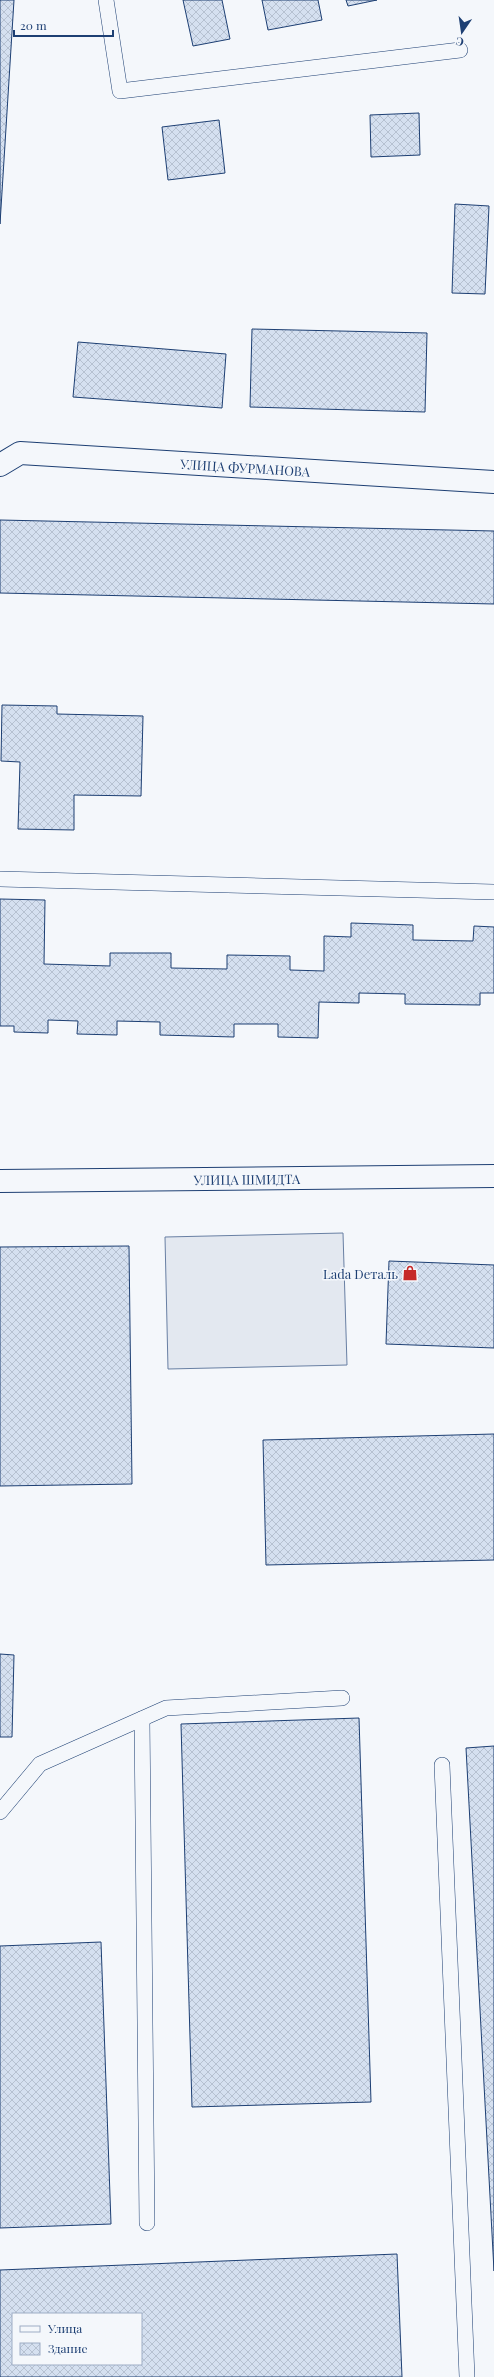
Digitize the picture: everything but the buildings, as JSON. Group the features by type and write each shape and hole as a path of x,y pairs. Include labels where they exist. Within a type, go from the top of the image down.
{"street":[{"name":"УЛИЦА ФУРМАНОВА","path":"0,465 20,453 494,482"},
{"name":"УЛИЦА ШМИДТА","path":"0,1181 494,1176"}],"lane":[{"path":"106,0 120,91 460,50"},
{"path":"0,879 494,892"},
{"path":"0,1812 40,1764 166,1708 342,1698"},
{"path":"142,1718 147,2223"},
{"path":"442,1765 467,2377"}],"shaded area":[{"path":"343,1233 347,1365 168,1369 165,1237"}],"place":[{"name":"Lada Dеталь","path":"410,1273"}]}
